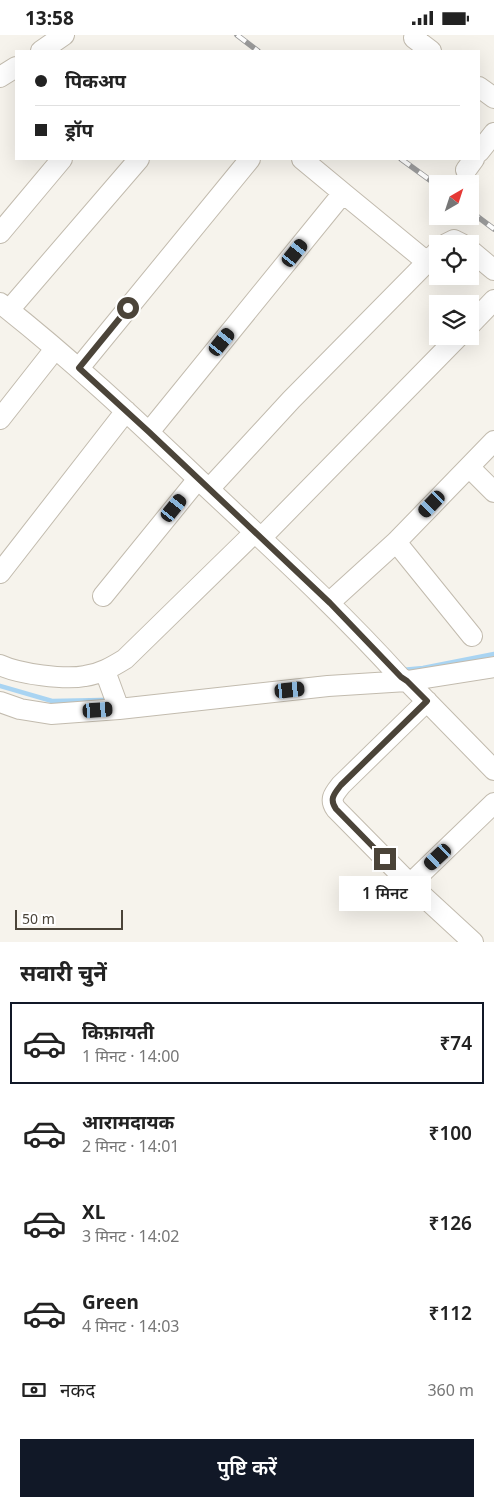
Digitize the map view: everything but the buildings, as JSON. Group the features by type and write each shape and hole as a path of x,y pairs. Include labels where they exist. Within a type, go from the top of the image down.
{"street":[{"path":"42,50 64,35"},
{"path":"412,42 430,50"},
{"path":"0,77 15,68"},
{"path":"480,88 494,98"},
{"path":"480,152 494,133"},
{"path":"0,233 61,160"},
{"path":"138,160 5,307 79,368 330,603 494,770"},
{"path":"79,368 249,160"},
{"path":"303,160 343,193 429,254"},
{"path":"149,432 343,193"},
{"path":"479,258 494,270"},
{"path":"103,596 203,484 291,400 429,259"},
{"path":"479,316 494,300"},
{"path":"0,665 8,669 48,676 84,677 105,671 125,659 258,535 450,345"},
{"path":"0,419 55,349"},
{"path":"0,573 126,411"},
{"path":"330,603 396,542 494,441"},
{"path":"469,467 494,492"},
{"path":"396,542 472,636"},
{"path":"0,702 20,709 51,714 117,704 404,679 494,667"},
{"path":"105,671 117,704"},
{"path":"427,701 341,785 332,796 332,804 410,883 473,942"},
{"path":"410,883 494,803"}],"waterway":[{"path":"402,670 423,668 494,654"},
{"path":"0,686 52,701 103,700"}],"railway":[{"path":"237,35 257,50"},
{"path":"402,160 429,179"},
{"path":"479,218 494,229"}],"route":[{"path":"128,308 79,368 330,603 401,677 427,701 332,796 332,804 336,809 385,859"}]}
